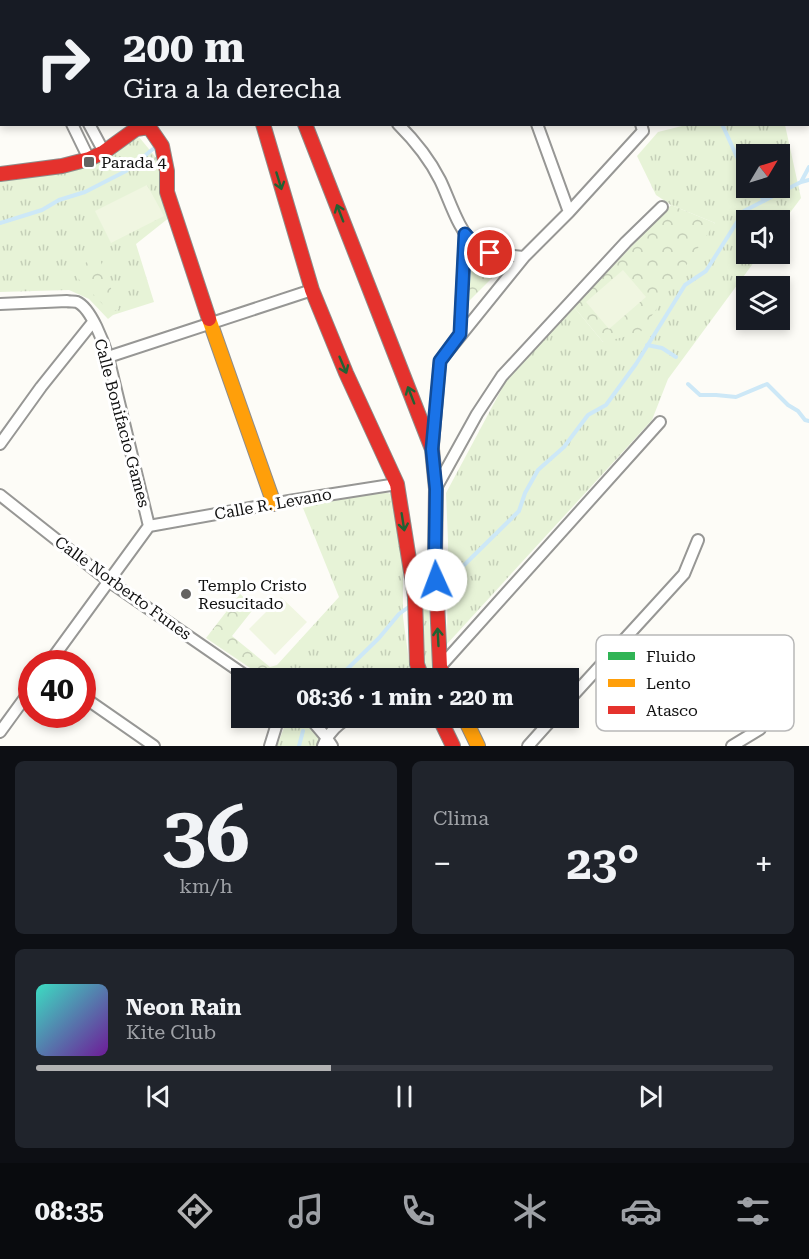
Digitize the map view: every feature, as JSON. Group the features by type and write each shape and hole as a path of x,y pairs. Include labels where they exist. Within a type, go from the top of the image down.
{"street":[{"path":"73,126 89,159"},
{"path":"90,126 104,152"},
{"path":"0,174 62,166 89,159 104,152 136,129 149,126 162,146 167,171 167,192 210,324 274,504"},
{"path":"264,126 312,290 346,373 397,484 415,604 418,668"},
{"path":"306,126 432,449"},
{"path":"400,126 426,155 465,234 474,244 490,253 524,257"},
{"path":"538,126 569,212"},
{"path":"442,668 435,557 436,489 432,449 440,361 524,257 569,212 643,131 642,126"},
{"path":"436,489 477,414 502,376 626,242 662,207"},
{"path":"460,334 465,234"},
{"path":"108,357 312,290"},
{"name":"Calle Bonifacio Games","path":"0,304 67,301 77,302 86,311 102,338 108,357 149,526"},
{"path":"0,444 41,387 93,322"},
{"path":"445,668 660,422"},
{"name":"Calle R. Levano","path":"149,526 397,484"},
{"name":"Calle Norberto Funes","path":"0,495 110,582 235,668"},
{"path":"59,650 149,526"},
{"path":"628,635 684,574 698,540"},
{"path":"409,560 435,557"},
{"path":"579,689 596,670"},
{"path":"96,706 154,746"},
{"path":"0,732 18,707"},
{"path":"270,746 276,728"},
{"path":"317,728 327,743 338,728"},
{"path":"444,728 453,746"},
{"path":"469,728 478,746"},
{"path":"528,746 544,728"},
{"path":"732,746 757,731"}],"green space":[{"path":"682,126 785,126 789,144 736,144 736,198 790,198 790,148 801,198 790,213 790,210 736,210 736,264 753,264 744,276 736,276 736,287 668,379 652,420 447,644 446,493 507,379 574,307 603,342 715,223 671,205 656,195 637,156 658,132"},
{"path":"139,137 158,160 161,173 159,189 170,217 136,244 154,302 113,315 108,319 89,299 69,290 0,292 0,182 65,172 105,157"},
{"path":"147,185 164,216 111,243 95,211"},
{"path":"671,205 715,223 640,333 603,342 574,307"},
{"path":"97,252 119,309 110,312 74,274"},
{"path":"470,252 506,264 464,306"},
{"path":"623,270 646,297 609,329 586,302"},
{"path":"383,491 393,495 403,544 403,617 410,668 270,668 277,665 339,597 303,508"},
{"path":"240,594 255,607 232,636 270,668 250,668 206,638"},
{"path":"281,597 307,622 275,655 249,629"},
{"path":"429,599 429,620 436,668 426,668 422,651 421,605"},
{"path":"284,728 310,728 320,739 317,746 277,746"}],"waterway":[{"path":"723,126 736,155"},
{"path":"0,223 42,210 59,200 85,192 126,171 153,149"},
{"path":"801,182 809,167"},
{"path":"440,583 456,573 519,511 525,493 538,470 564,447 588,415 606,405 636,364 685,285 706,271 744,211 809,180"},
{"path":"647,345 662,348 676,357"},
{"path":"688,384 700,395 736,397 767,384 805,420 809,421"},
{"path":"419,599 432,589"},
{"path":"348,668 379,638 399,614 410,606"},
{"path":"299,746 303,731"}],"traffic: slow":[{"path":"209,319 274,504"},
{"path":"469,728 478,746"}],"traffic: jam":[{"path":"264,126 312,290 346,373 397,484 415,597 418,668"},
{"path":"306,126 432,449 436,489 435,557 440,668"},
{"path":"0,174 62,166 89,159 104,152 136,129 149,127 162,146 167,171 167,192 209,319"},
{"path":"444,728 453,746"}],"place":[{"name":"Parada 4","path":"89,162"},
{"name":"Templo Cristo Resucitado","path":"186,594"}],"route":[{"path":"436,580 436,489 432,449 440,361 460,334 465,234 474,244 490,253"}]}
